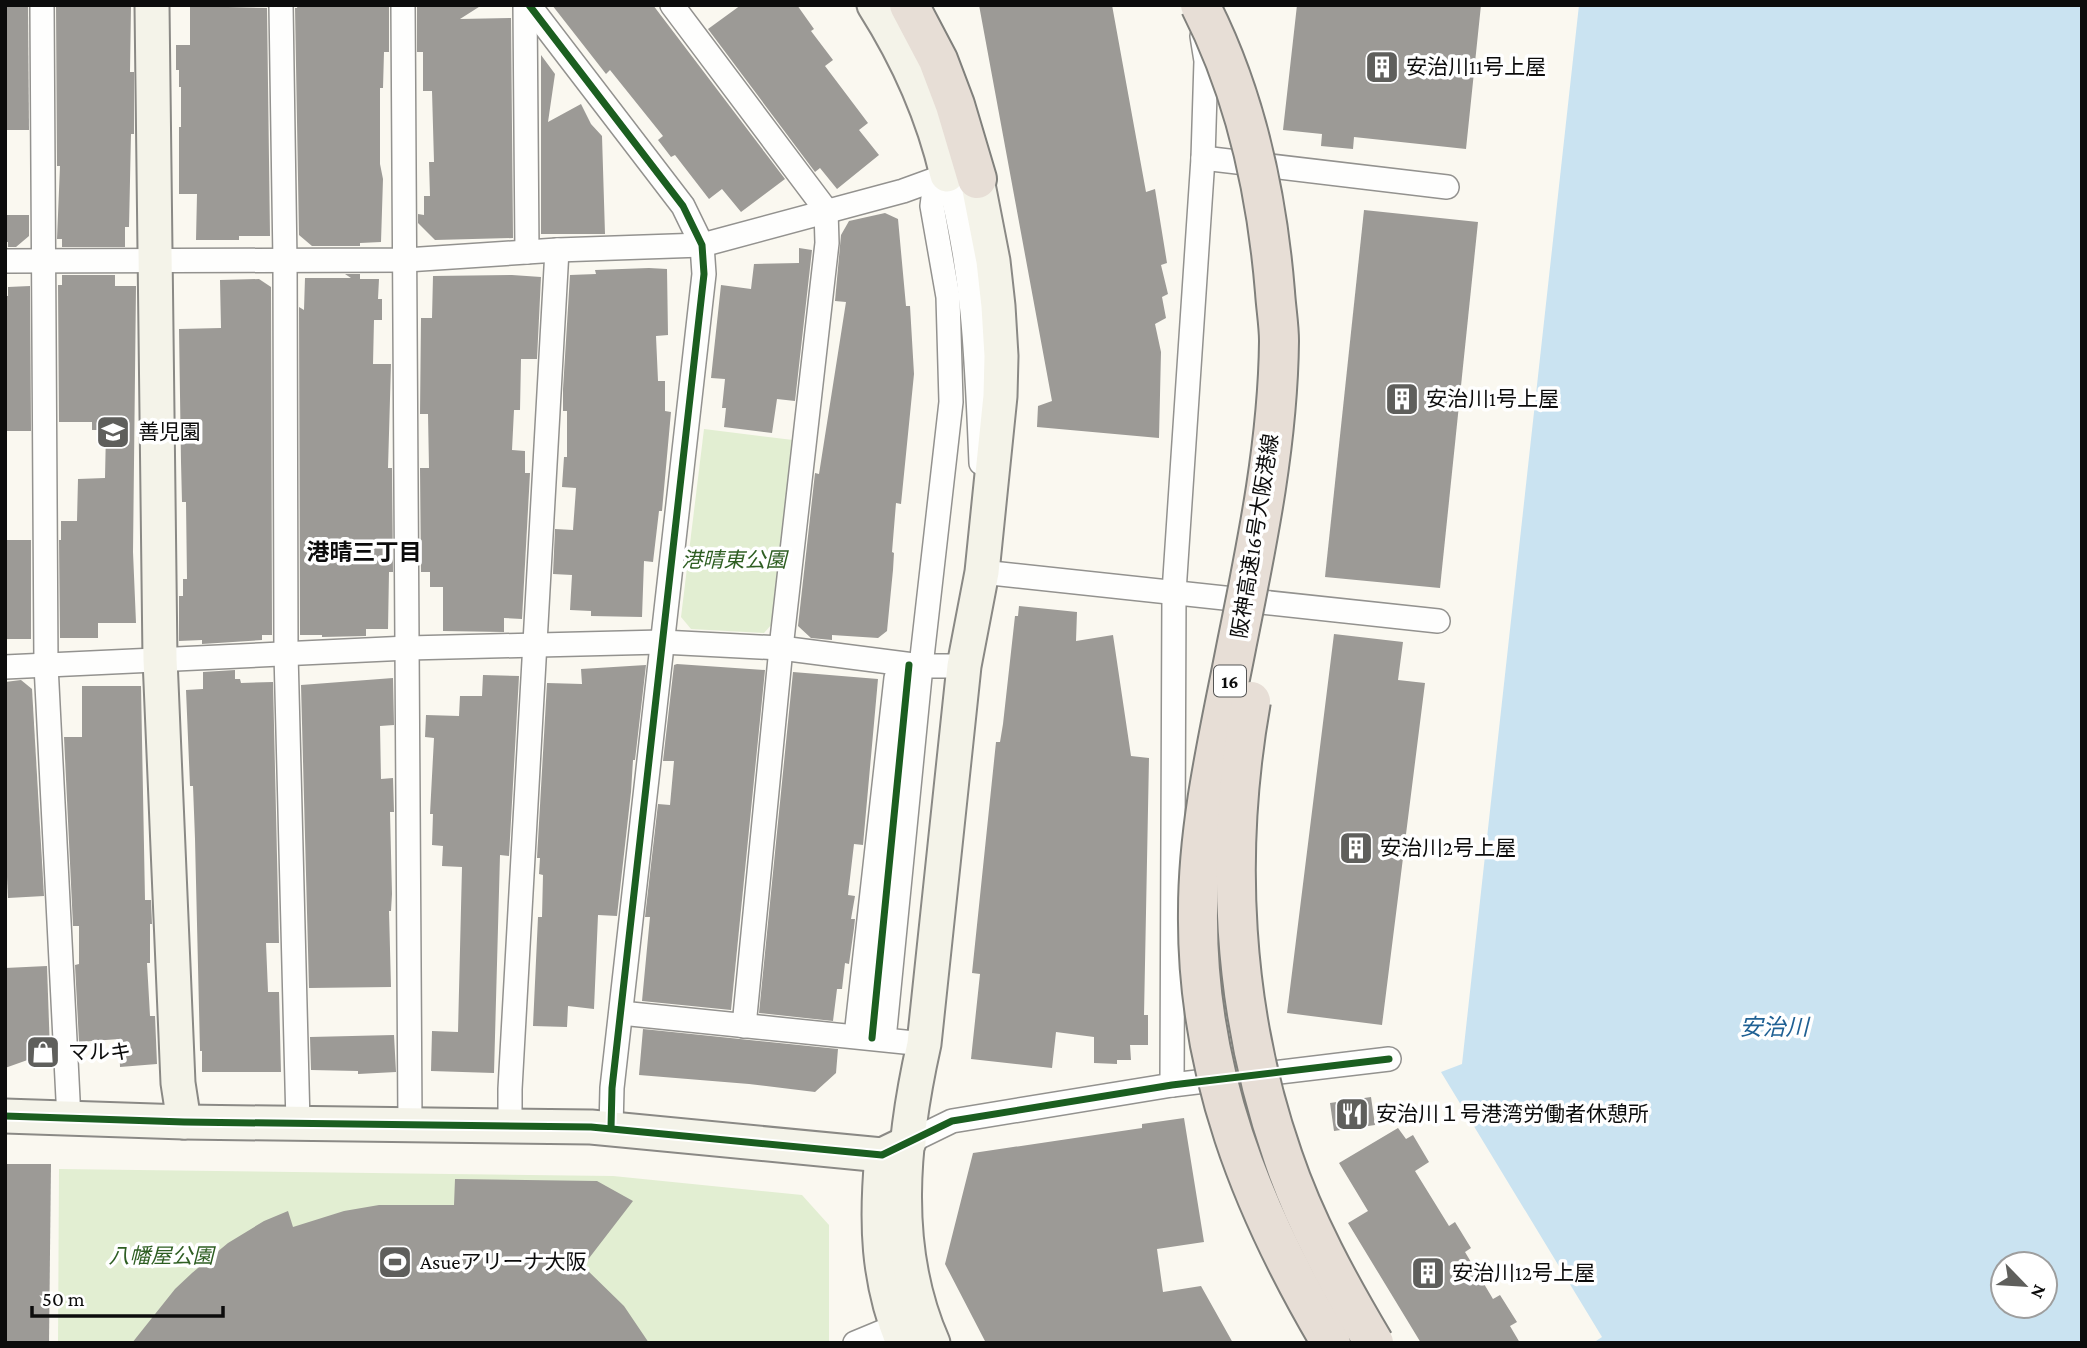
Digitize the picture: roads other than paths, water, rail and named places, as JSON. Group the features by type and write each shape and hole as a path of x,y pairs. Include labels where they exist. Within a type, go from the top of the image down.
{"highway":[{"path":"909,5 938,60 955,105 962,177"},
{"name":"阪神高速16号大阪港線","path":"1199,5 1216,37 1245,124 1271,249 1279,340 1273,436 1259,531 1208,795 1198,909 1199,963 1206,1026 1216,1076 1237,1150 1276,1241 1331,1343"},
{"name":"阪神高速16号大阪港線","path":"1215,5 1229,33 1257,108 1275,177 1287,253 1295,337 1289,441 1278,542 1248,717 1240,785 1236,868 1237,931 1245,1000 1265,1102 1283,1159 1310,1224 1349,1301 1374,1343"}],"street":[{"path":"42,5 46,666 69,1119"},
{"path":"152,5 160,659 178,1083 184,1122"},
{"path":"281,5 286,653 298,1123"},
{"path":"403,5 410,1124"},
{"path":"527,5 527,252"},
{"path":"527,5 683,206 702,245 704,274 612,1088 611,1128"},
{"path":"672,5 826,210 827,243 781,648 744,1026"},
{"path":"855,1343 899,1334 883,1273 877,1235 895,1149 924,1044 964,666 983,557 996,443 1001,356 993,261 962,177 892,34 874,5"},
{"path":"1172,1085 1174,592 1203,158 1206,61 1199,5"},
{"path":"1203,158 1447,187"},
{"path":"5,261 156,258 406,260 557,250 702,245 826,210 962,177"},
{"path":"884,1039 921,666 951,402 948,297 932,206 933,198 962,177"},
{"path":"510,1125 557,250"},
{"path":"983,557 1174,592 1438,621"},
{"path":"5,667 408,648 662,642 781,648 921,666 964,666"},
{"path":"856,1036 896,678"},
{"path":"621,1013 924,1044"},
{"path":"5,1116 184,1122 611,1128 895,1149 952,1121 1172,1085 1389,1059"},
{"path":"895,1149 913,1284 933,1343"}],"water":[{"name":"安治川","path":"1579,5 2082,5 2082,1343 1597,1343 1602,1337 1441,1072 1462,1064"}],"place":[{"name":"安治川11号上屋","path":"1382,67"},
{"name":"安治川1号上屋","path":"1402,399"},
{"name":"善児園","path":"113,432"},
{"name":"安治川2号上屋","path":"1356,848"},
{"name":"マルキ","path":"43,1052"},
{"name":"安治川１号港湾労働者休憩所","path":"1352,1114"},
{"name":"Asueアリーナ大阪","path":"395,1262"},
{"name":"安治川12号上屋","path":"1428,1273"}],"district":[{"name":"港晴三丁目","path":"364,552"}],"park label":[{"name":"港晴東公園","path":"734,560"},
{"name":"八幡屋公園","path":"161,1256"}]}
